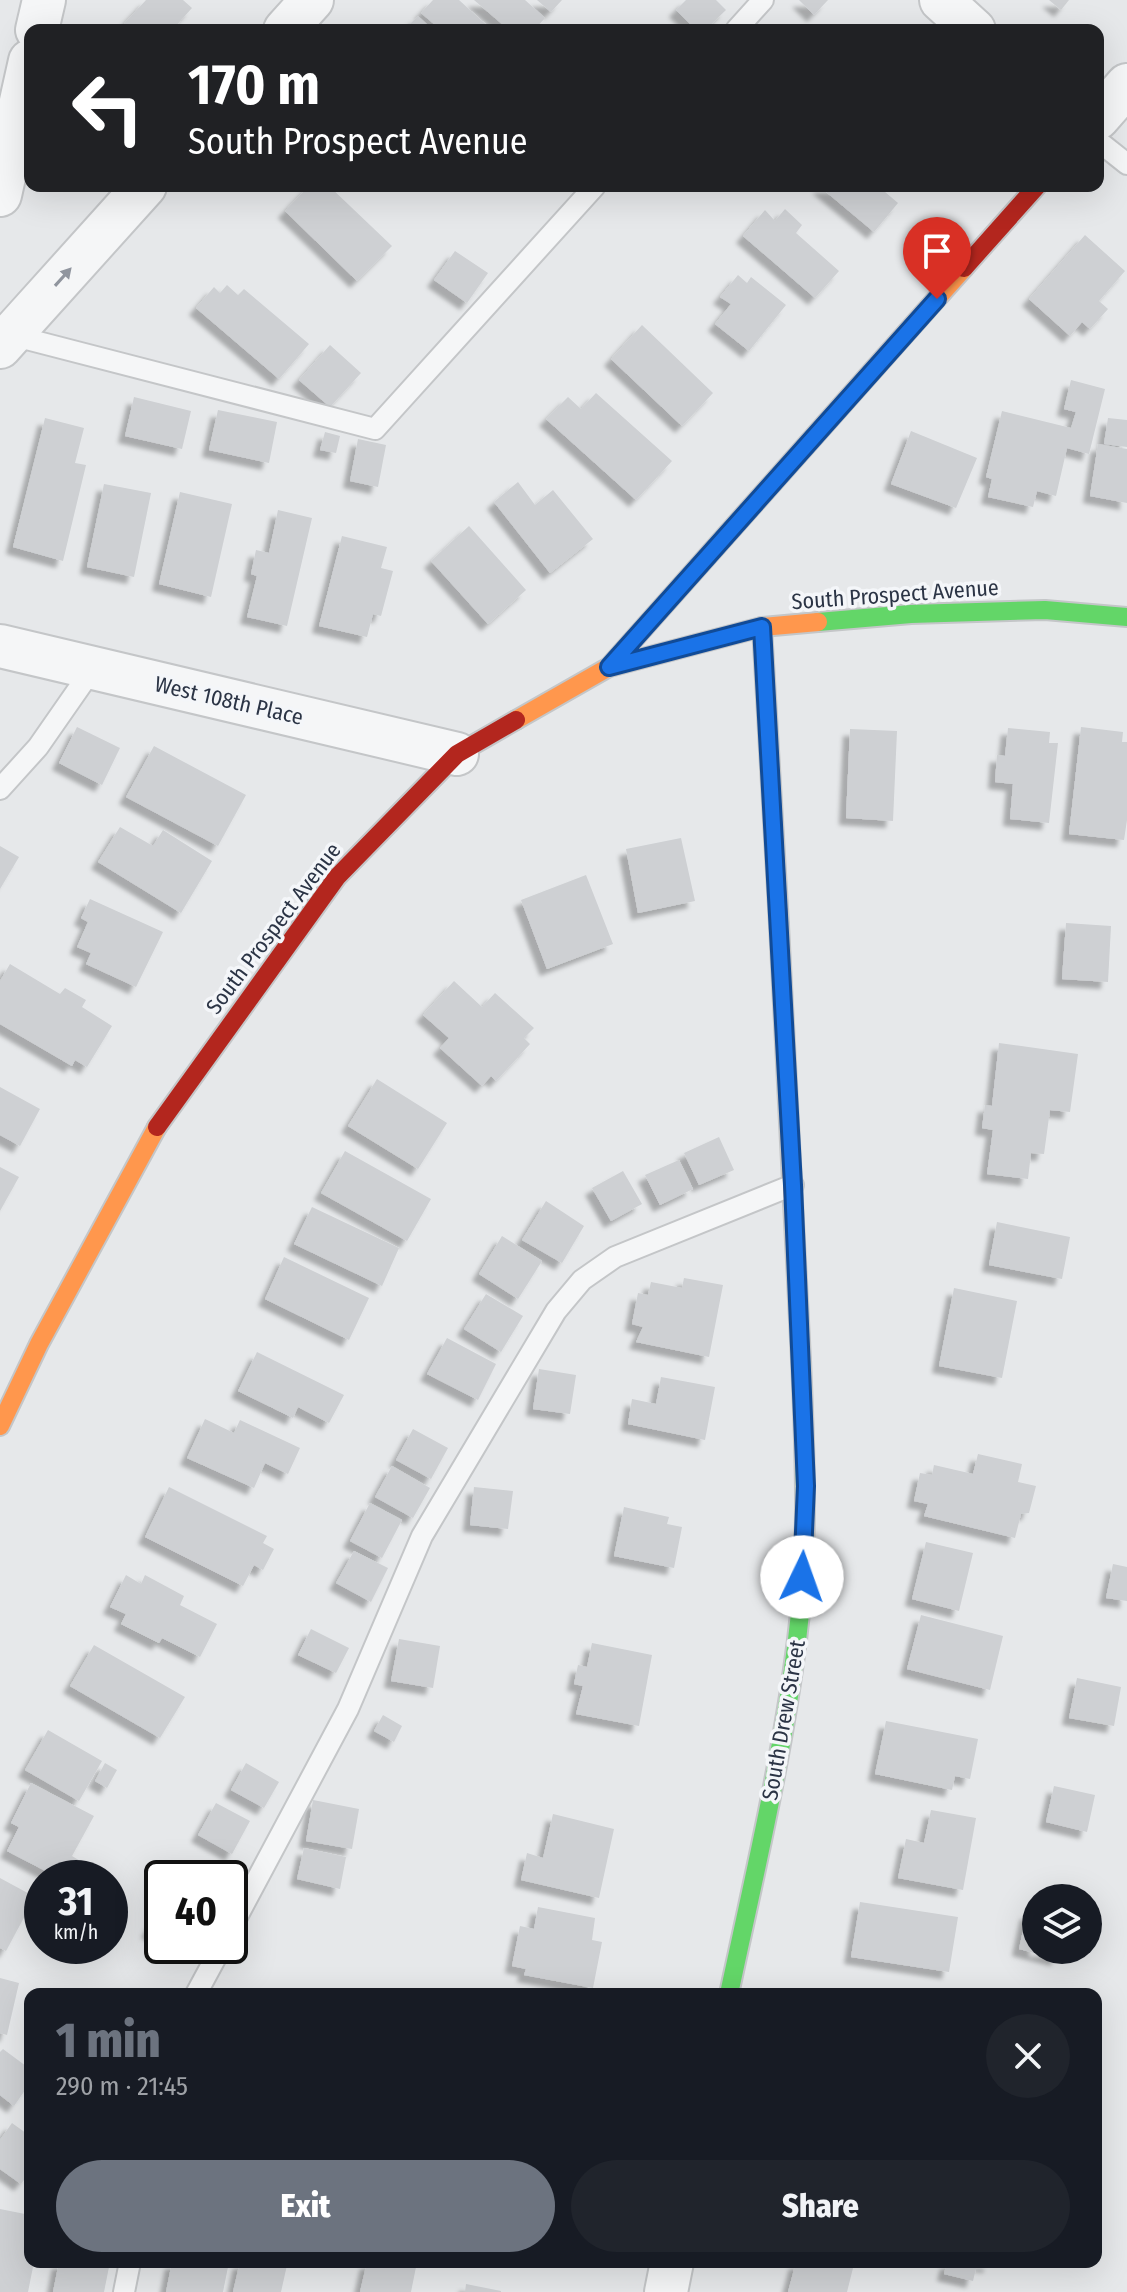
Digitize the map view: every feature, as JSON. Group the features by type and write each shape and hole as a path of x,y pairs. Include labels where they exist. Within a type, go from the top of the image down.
{"street":[{"path":"38,24 44,0"},
{"path":"290,24 312,0"},
{"path":"941,0 967,24"},
{"path":"0,45 24,51"},
{"path":"1104,111 1127,85"},
{"path":"0,195 24,88"},
{"path":"5,341 140,192"},
{"path":"609,667 1032,192"},
{"name":"South Prospect Avenue","path":"0,1426 39,1344 164,1114 337,877 457,754 609,667 762,627 911,614 1045,610 1127,617"},
{"name":"South Drew Street","path":"730,1988 784,1731 798,1637 806,1486 793,1185 762,627"},
{"name":"West 108th Place","path":"0,646 457,754"},
{"path":"666,2292 671,2268"}],"lane":[{"path":"741,24 763,0"},
{"path":"1104,146 1127,164"},
{"path":"5,341 375,429 590,192"},
{"path":"0,789 38,747 93,668"},
{"path":"248,1896 348,1709 422,1536 556,1311 582,1280 615,1257 793,1185"},
{"path":"199,1988 212,1964"},
{"path":"124,2292 129,2268"}],"building":[{"path":"146,0 183,0 192,8 177,24 124,24"},
{"path":"433,0 459,0 485,24 434,24 421,13"},
{"path":"474,0 525,0 545,18 540,24 502,24"},
{"path":"537,0 562,0 551,12"},
{"path":"686,0 716,0 726,10 711,24 690,24 676,10"},
{"path":"799,0 828,0 814,15"},
{"path":"1049,0 1069,0 1061,10"},
{"path":"418,16 427,24 410,24"},
{"path":"303,192 335,192 392,246 357,281 285,211"},
{"path":"826,192 885,192 898,203 874,232"},
{"path":"785,209 802,225 796,233 839,271 815,298 743,236 765,210 775,221"},
{"path":"1085,235 1125,271 1099,301 1108,309 1090,329 1082,322 1070,336 1029,299"},
{"path":"455,251 488,273 467,303 434,280"},
{"path":"738,275 747,283 751,277 786,305 749,351 715,324 731,304 720,297"},
{"path":"227,285 238,295 244,289 309,344 279,379 196,308 214,287 220,293"},
{"path":"642,325 713,393 682,426 611,359"},
{"path":"330,345 361,373 330,407 299,380"},
{"path":"1071,380 1105,389 1089,454 1067,448 1056,496 1037,491 1033,507 988,497 992,479 986,477 1002,411 1071,428 1076,412 1064,409"},
{"path":"596,393 672,461 636,500 546,419 568,397 581,409"},
{"path":"134,397 191,411 182,449 125,436"},
{"path":"218,410 277,422 269,463 209,450"},
{"path":"45,418 84,428 75,463 86,465 63,561 13,547"},
{"path":"1108,418 1127,420 1127,447 1104,444"},
{"path":"911,431 977,458 956,508 891,484"},
{"path":"325,432 340,436 336,453 320,450"},
{"path":"358,439 386,445 378,487 350,481"},
{"path":"1098,444 1127,449 1127,503 1090,496"},
{"path":"518,482 535,505 553,490 593,539 550,573 494,502"},
{"path":"104,484 151,493 134,577 87,567"},
{"path":"180,492 232,504 211,597 159,584"},
{"path":"278,510 312,518 287,626 247,617 257,576 251,574 256,550 269,553"},
{"path":"469,526 526,590 488,624 431,561"},
{"path":"342,536 387,547 381,568 393,571 381,616 373,614 367,637 319,626"},
{"path":"77,727 120,748 102,785 59,763"},
{"path":"1081,727 1123,732 1122,742 1127,742 1124,840 1069,834"},
{"path":"1008,728 1050,732 1049,743 1058,743 1049,823 1010,819 1013,784 995,782 997,755 1005,756"},
{"path":"850,729 897,731 893,821 846,818"},
{"path":"154,746 246,795 218,846 126,797"},
{"path":"120,827 153,846 163,830 212,861 181,913 98,862"},
{"path":"681,838 695,901 638,913 626,849"},
{"path":"0,846 19,857 0,889"},
{"path":"586,875 613,944 547,969 521,900"},
{"path":"90,899 163,932 136,987 86,964 91,953 77,947 88,922 81,918"},
{"path":"1066,923 1111,926 1108,982 1062,979"},
{"path":"10,964 60,994 65,988 86,1000 82,1007 112,1026 87,1067 75,1060 72,1066 0,1024 0,981"},
{"path":"454,981 482,1007 495,993 534,1028 524,1038 530,1044 496,1081 491,1076 482,1086 440,1048 449,1038 423,1015"},
{"path":"999,1043 1078,1054 1070,1112 1050,1110 1044,1154 1031,1153 1028,1179 987,1174 993,1130 982,1128 985,1105 992,1106"},
{"path":"377,1079 447,1123 418,1169 348,1126"},
{"path":"0,1087 40,1109 20,1146 0,1135"},
{"path":"719,1137 734,1170 699,1185 684,1153"},
{"path":"345,1151 431,1199 407,1241 321,1193"},
{"path":"679,1160 693,1189 660,1205 645,1175"},
{"path":"0,1167 19,1177 0,1211"},
{"path":"623,1171 642,1204 611,1221 592,1188"},
{"path":"546,1201 584,1226 562,1263 522,1240"},
{"path":"312,1207 399,1248 382,1286 294,1244"},
{"path":"997,1222 1070,1237 1062,1279 989,1265"},
{"path":"502,1236 542,1261 518,1299 479,1274"},
{"path":"284,1257 369,1298 349,1340 265,1299"},
{"path":"684,1278 723,1285 709,1357 636,1342 643,1327 632,1324 638,1293 648,1295 651,1282 682,1288"},
{"path":"954,1288 1017,1301 1002,1378 939,1366"},
{"path":"486,1294 523,1316 501,1352 464,1329"},
{"path":"447,1338 496,1364 478,1400 427,1374"},
{"path":"257,1352 344,1395 329,1423 298,1407 293,1418 238,1391"},
{"path":"539,1369 576,1375 570,1414 533,1409"},
{"path":"661,1377 715,1387 705,1440 628,1424 632,1399 656,1404"},
{"path":"205,1419 234,1433 240,1420 300,1448 288,1474 265,1463 254,1488 187,1458"},
{"path":"413,1429 448,1448 431,1479 396,1460"},
{"path":"978,1454 1022,1464 1018,1482 1036,1486 1029,1513 1021,1514 1015,1538 924,1516 928,1504 914,1501 920,1473 932,1475 934,1465 973,1474"},
{"path":"392,1466 430,1488 413,1518 375,1497"},
{"path":"169,1487 267,1536 263,1543 274,1549 263,1570 254,1565 243,1586 145,1537"},
{"path":"474,1487 513,1491 508,1529 470,1525"},
{"path":"370,1503 402,1520 382,1558 350,1541"},
{"path":"624,1507 669,1517 667,1524 682,1527 674,1568 614,1556"},
{"path":"926,1542 973,1553 959,1611 912,1599"},
{"path":"354,1551 388,1568 371,1602 336,1583"},
{"path":"1113,1564 1127,1567 1127,1601 1106,1598"},
{"path":"126,1575 141,1584 145,1575 184,1596 180,1605 217,1624 200,1657 162,1638 159,1643 121,1624 126,1614 110,1607"},
{"path":"921,1615 1003,1636 990,1690 907,1669"},
{"path":"311,1629 349,1648 336,1673 298,1655"},
{"path":"399,1639 440,1646 433,1688 391,1681"},
{"path":"592,1643 652,1655 639,1726 576,1714 583,1686 574,1684 578,1665 587,1667"},
{"path":"94,1645 185,1697 160,1738 70,1686"},
{"path":"1077,1678 1121,1687 1114,1726 1069,1718"},
{"path":"383,1715 402,1726 394,1742 374,1731"},
{"path":"886,1721 978,1739 970,1779 955,1776 952,1790 875,1774"},
{"path":"48,1730 102,1761 79,1801 25,1770"},
{"path":"105,1763 117,1770 107,1788 95,1781"},
{"path":"246,1763 279,1782 264,1808 231,1790"},
{"path":"31,1783 94,1816 72,1856 79,1860 24,1860 7,1851 19,1827 11,1823"},
{"path":"1054,1786 1095,1795 1087,1832 1046,1822"},
{"path":"313,1800 359,1809 352,1849 306,1841"},
{"path":"216,1803 250,1821 232,1854 198,1835"},
{"path":"931,1810 976,1818 963,1890 898,1878 906,1839 924,1843"},
{"path":"553,1814 614,1829 599,1898 521,1880 527,1853 543,1858"},
{"path":"304,1848 346,1857 340,1889 297,1879"},
{"path":"0,1878 24,1891 24,1917 6,1951 0,1948"},
{"path":"860,1902 958,1917 949,1972 851,1957"},
{"path":"538,1907 595,1918 592,1940 602,1942 593,1988 524,1975 526,1969 512,1966 520,1926 534,1929"},
{"path":"0,1978 19,1983 7,2035 0,2033"},
{"path":"3,2049 24,2065 24,2092 14,2106 0,2095 0,2052"},
{"path":"12,2123 24,2132 24,2180 21,2184 0,2169 0,2140"},
{"path":"0,2209 24,2214 24,2268 33,2268 28,2292 0,2292"},
{"path":"58,2268 109,2268 104,2292 53,2292"},
{"path":"171,2268 228,2268 223,2292 166,2292"},
{"path":"239,2268 286,2268 281,2292 233,2292"},
{"path":"366,2268 416,2268 411,2292 360,2292"},
{"path":"794,2268 853,2268 847,2292 788,2292"},
{"path":"946,2268 976,2268 973,2281 944,2274"},
{"path":"466,2284 501,2291 501,2292 465,2292"}],"traffic: fast":[{"path":"818,622 911,614 1045,610 1127,617"},
{"path":"730,1988 775,1773 801,1605 805,1535 801,1360"}],"traffic: slow":[{"path":"609,667 964,268"},
{"path":"516,720 609,667 762,627 818,622"},
{"path":"779,925 801,1360"},
{"path":"0,1426 39,1344 157,1127"}],"traffic: jam":[{"path":"964,268 1032,192"},
{"path":"762,627 779,925"},
{"path":"157,1127 337,877 457,754 516,720"}],"route":[{"path":"802,1577 806,1486 793,1185 762,627 609,667 937,299"}]}
